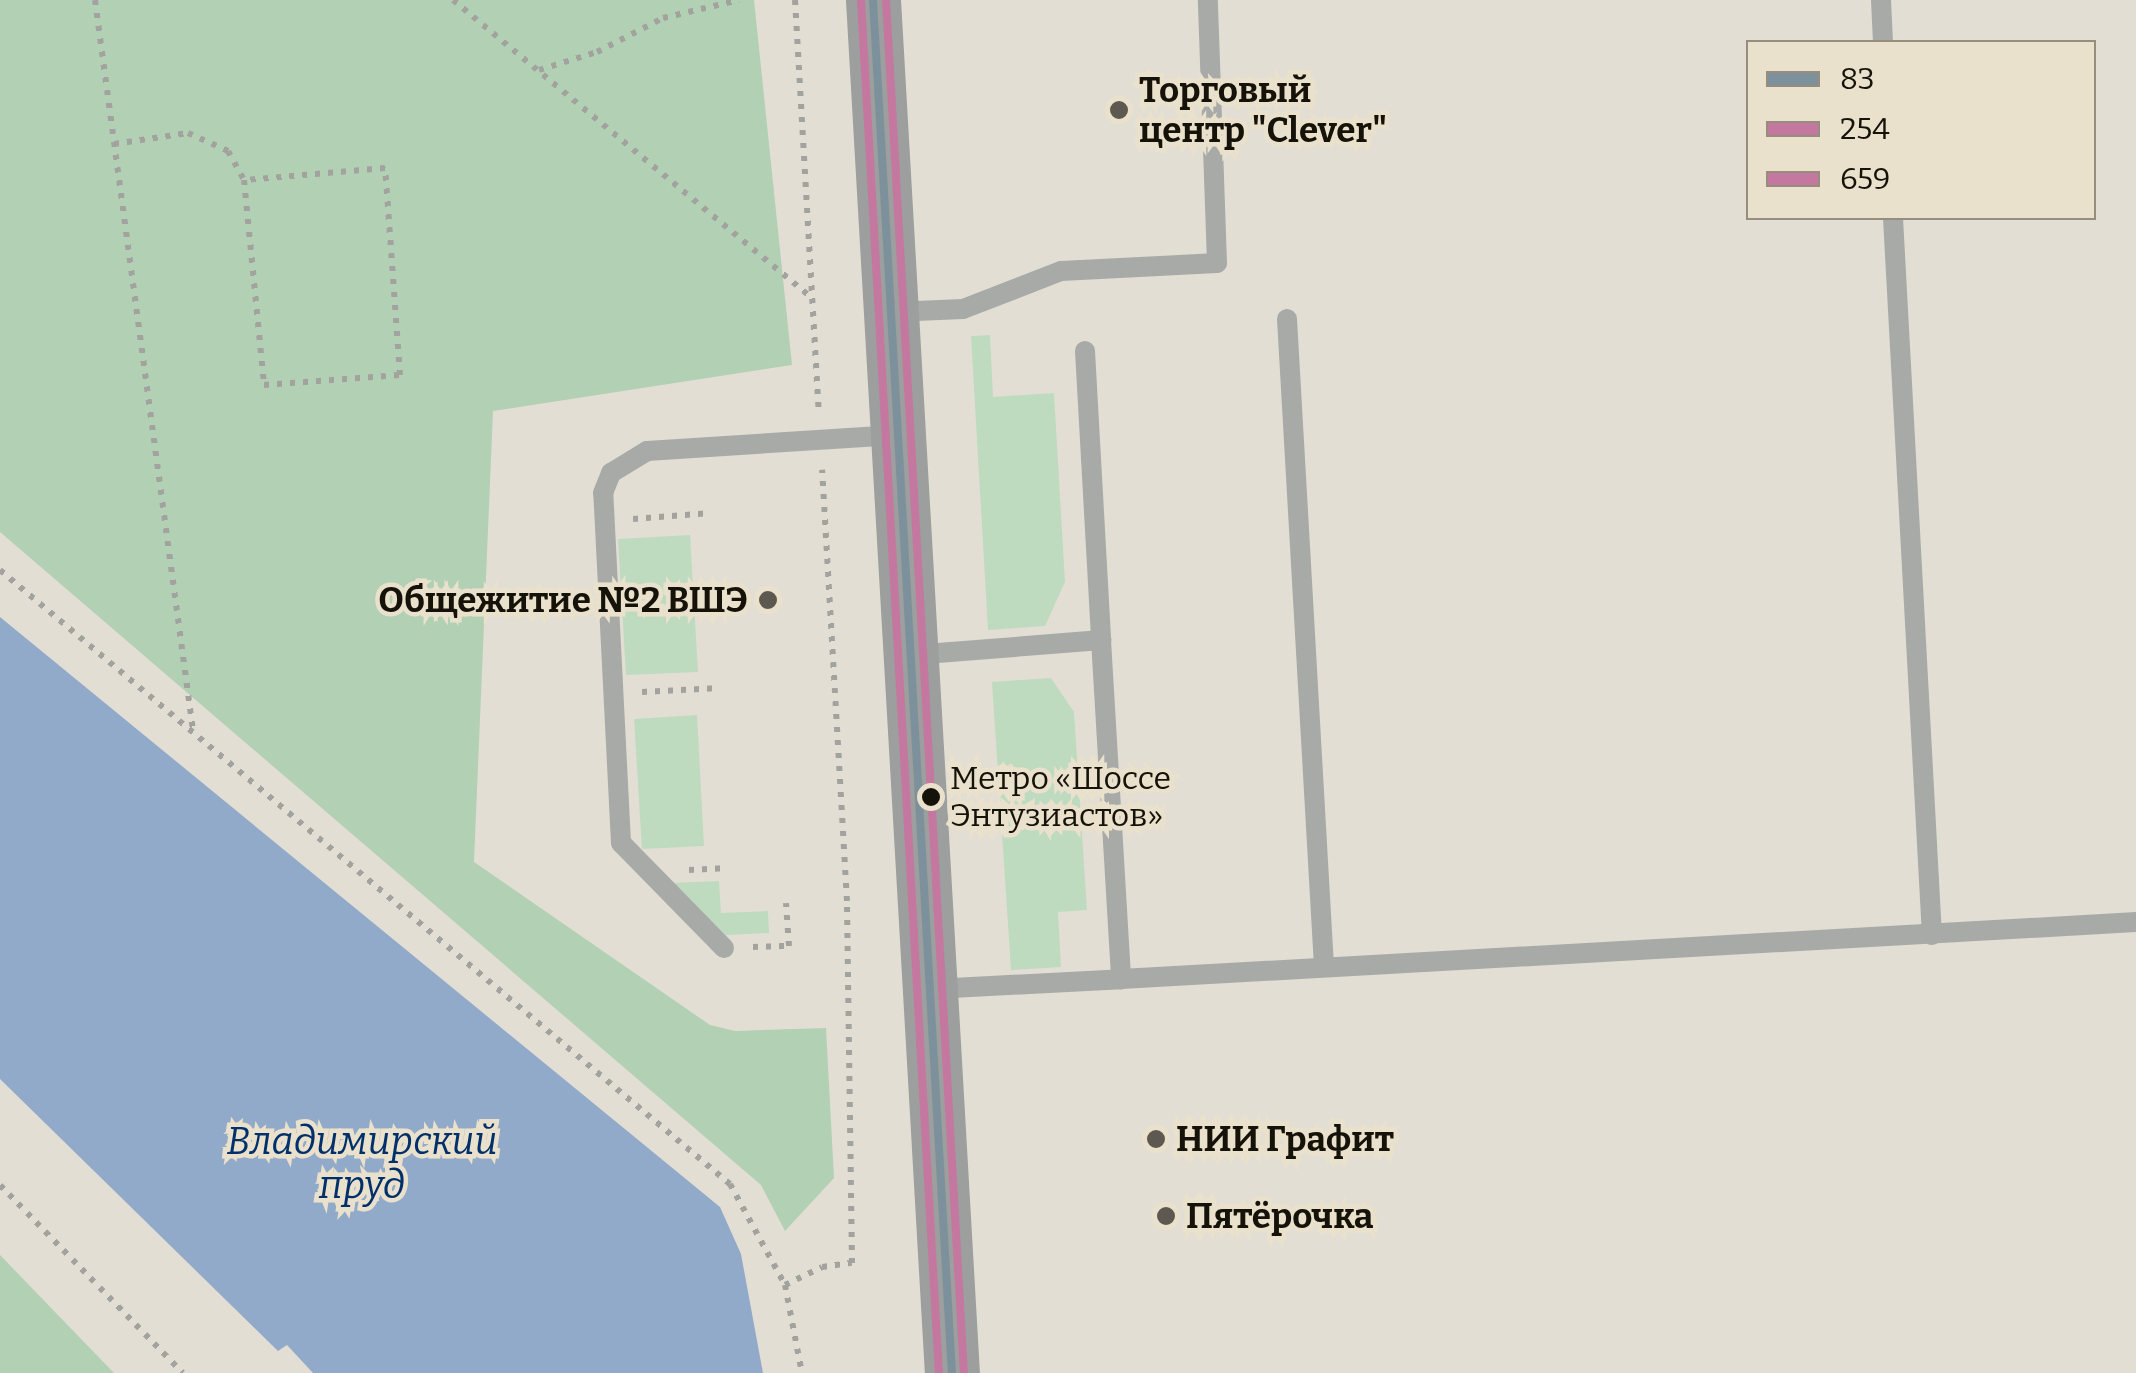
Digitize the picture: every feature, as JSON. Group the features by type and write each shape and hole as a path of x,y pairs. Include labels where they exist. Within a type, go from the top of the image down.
{"street":[{"path":"872,0 952,1373"}],"lane":[{"path":"890,312 963,308 1062,272 1217,263 1208,0"},
{"path":"1881,0 1883,40"},
{"path":"1893,220 1932,934"},
{"path":"1287,318 1324,966"},
{"path":"1085,351 1121,980"},
{"path":"724,948 621,842 601,521 611,474 648,451 898,435"},
{"path":"910,655 1102,640"},
{"path":"929,989 2136,922"}],"path":[{"path":"95,0 194,732"},
{"path":"453,0 812,298"},
{"path":"538,71 598,52 663,18 740,0"},
{"path":"114,144 188,133 228,151 244,180 264,385 400,375 385,168 244,180"},
{"path":"601,521 712,513"},
{"path":"0,570 730,1184 785,1284 802,1373"},
{"path":"611,694 720,688"},
{"path":"785,1284 822,1267 852,1263 847,901"},
{"path":"724,948 789,946 786,903"},
{"path":"0,1184 183,1373"}],"green space":[{"path":"0,0 754,0 792,365 493,411 474,862 710,1025 735,1031 826,1028 834,1178 785,1231 761,1185 0,532"},
{"path":"990,335 993,397 1054,393 1065,582 1045,626 988,630 971,336"},
{"path":"690,535 698,672 626,675 618,539"},
{"path":"1051,678 1074,712 1087,910 1058,912 1061,967 1011,970 992,682"},
{"path":"697,715 704,846 642,849 634,719"},
{"path":"719,881 721,913 768,911 769,933 726,935 671,883"},
{"path":"0,1255 114,1373 0,1373"}],"water":[{"name":"Владимирский пруд","path":"0,617 720,1207 741,1254 763,1373 313,1373 287,1345 278,1351 0,1079"}],"transit line":[{"name":"83","path":"873,0 952,1373"},
{"name":"659","path":"886,0 964,1372"},
{"name":"254","path":"861,1 939,1373"}],"place":[{"name":"Торговый центр \"Clever\"","path":"1119,110"},
{"name":"Общежитие №2 ВШЭ","path":"768,600"},
{"name":"Метро «Шоссе Энтузиастов»","path":"931,797"},
{"name":"НИИ Графит","path":"1156,1139"},
{"name":"Пятёрочка","path":"1166,1216"}]}
